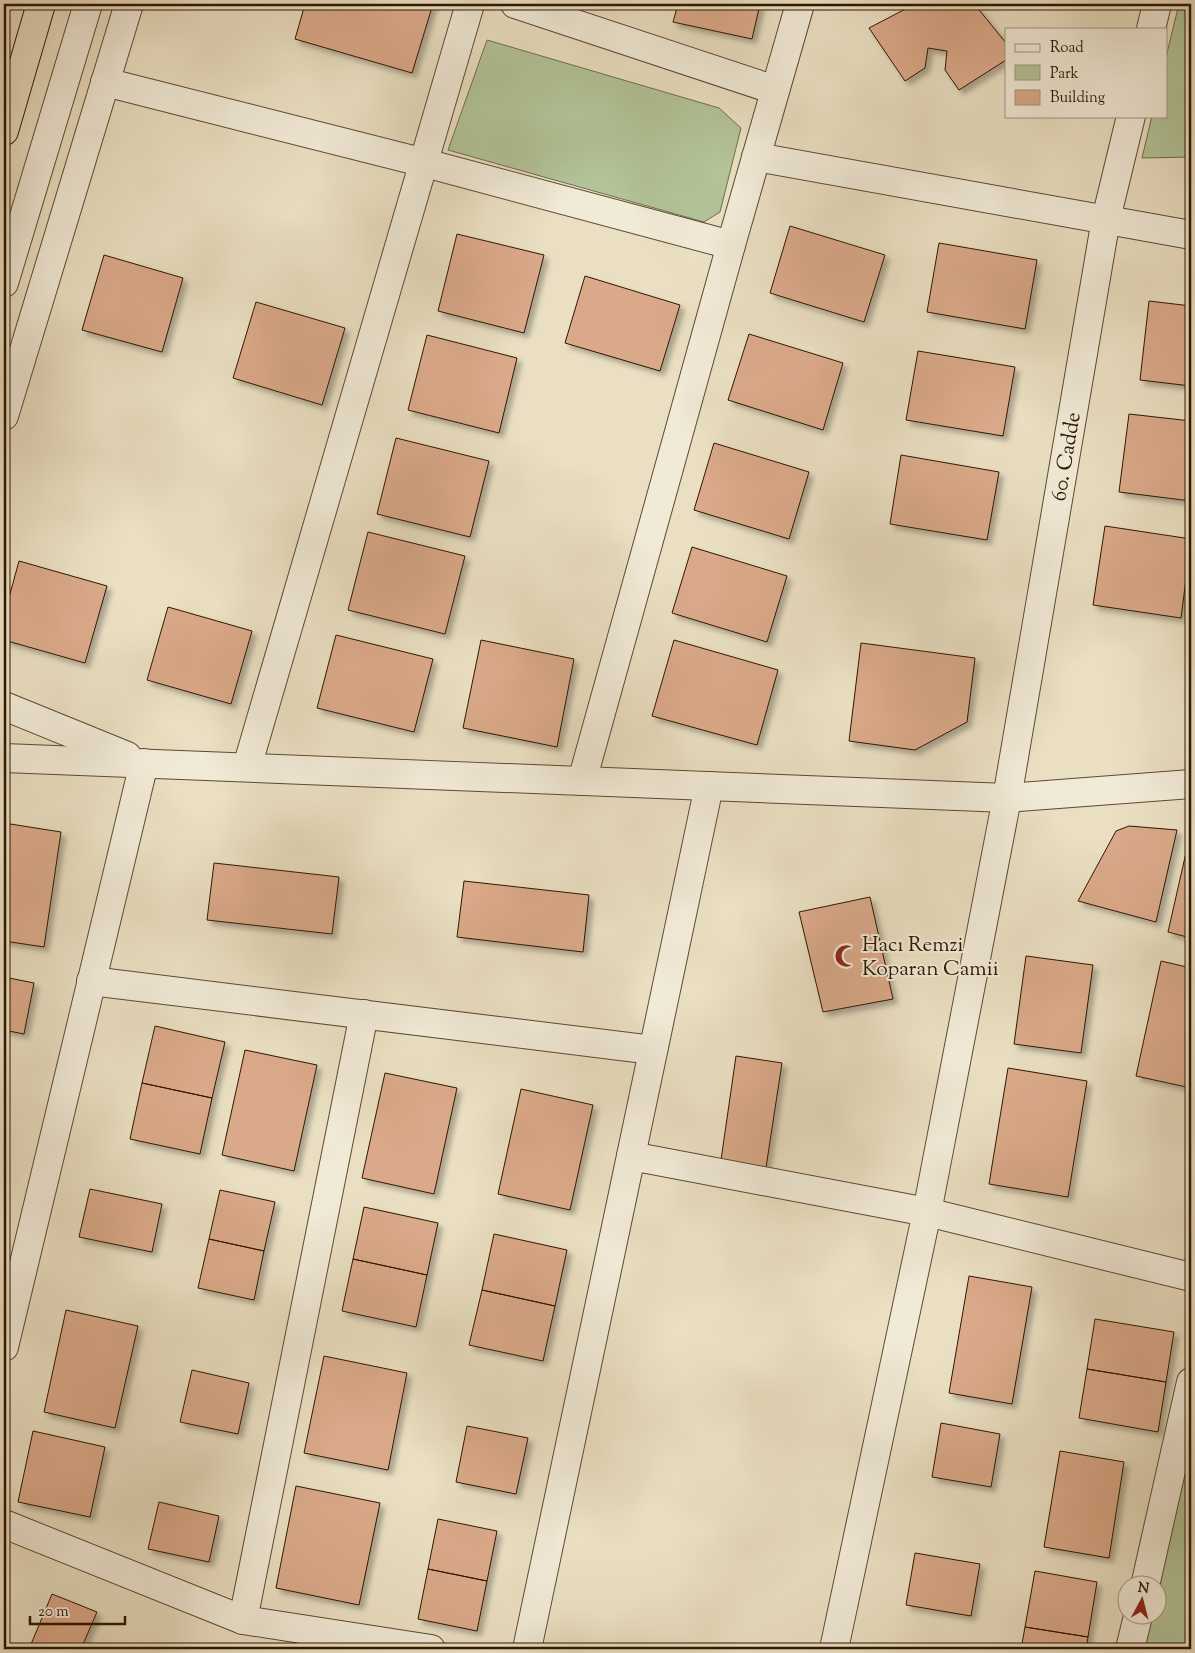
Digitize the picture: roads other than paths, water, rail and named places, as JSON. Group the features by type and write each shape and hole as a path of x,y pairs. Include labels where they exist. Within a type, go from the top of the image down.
{"highway":[{"path":"4,130 41,4"}],"street":[{"path":"4,284 88,4"},
{"path":"4,416 128,4"},
{"path":"247,767 470,4"},
{"path":"515,4 775,90"},
{"path":"582,781 800,4"},
{"path":"1151,28 1157,4"},
{"path":"105,82 424,163 731,245"},
{"name":"60. Cadde","path":"834,1649 926,1212 1007,798 1106,219 1130,118"},
{"path":"756,157 1191,235"},
{"path":"4,706 144,763"},
{"path":"4,758 1007,798 1191,784"},
{"path":"4,1347 144,763"},
{"path":"527,1649 709,786"},
{"path":"91,981 653,1050"},
{"path":"243,1620 364,1014"},
{"path":"631,1156 926,1212 1191,1277"},
{"path":"1147,1576 1191,1382"},
{"path":"4,1524 243,1620 431,1649"},
{"path":"1130,1649 1136,1626"}],"place":[{"name":"Hacı Remzi Koparan Camii","path":"846,956"}]}
